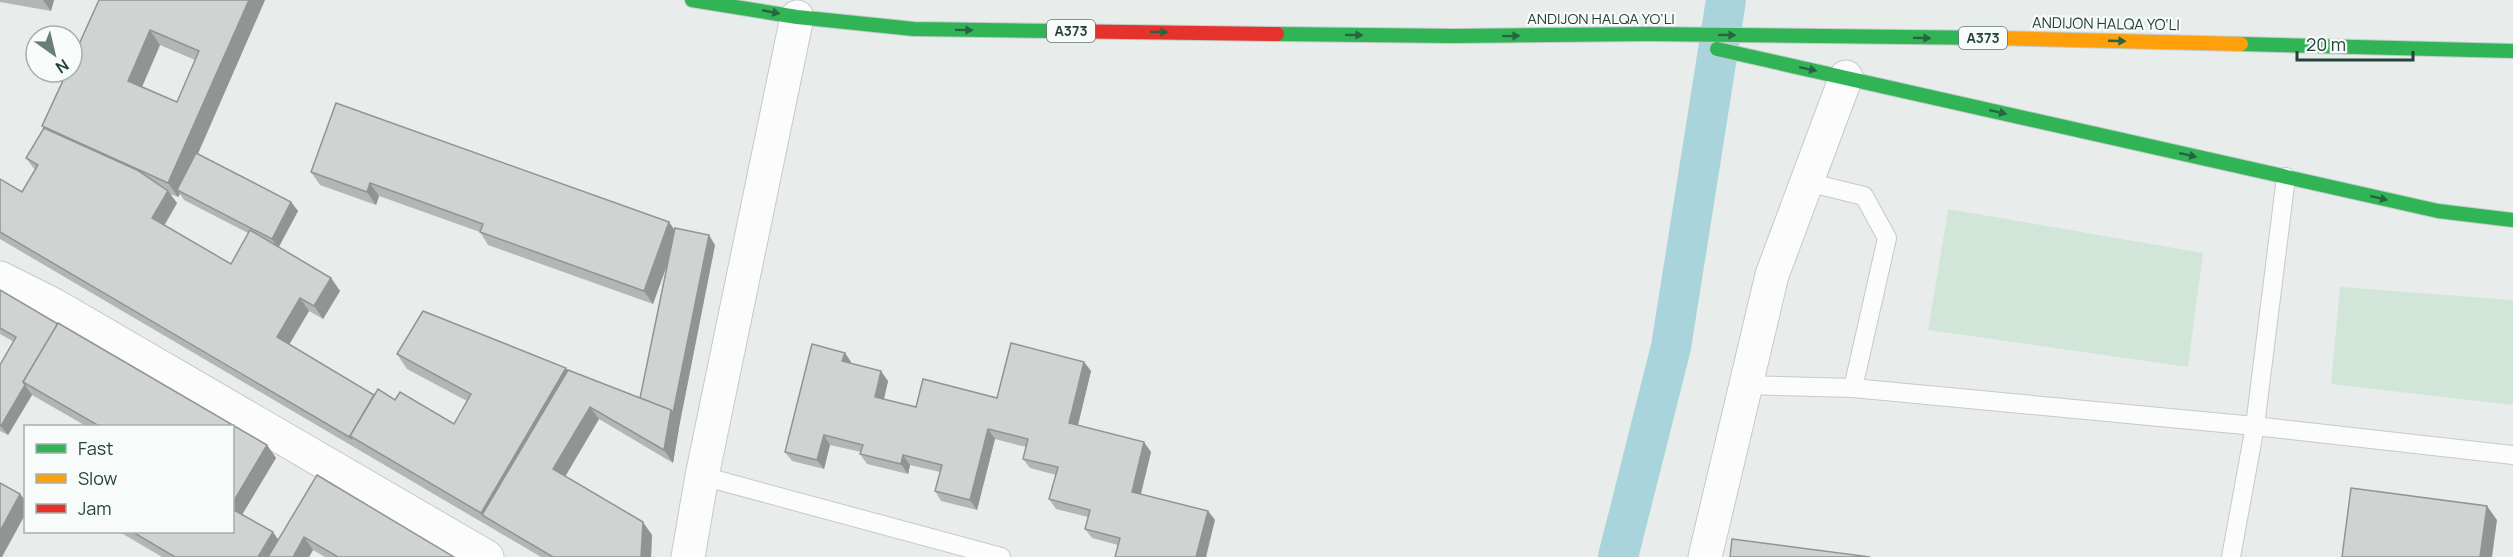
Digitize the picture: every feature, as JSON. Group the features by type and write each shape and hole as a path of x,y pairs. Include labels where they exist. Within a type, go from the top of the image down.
{"highway":[{"name":"ANDIJON HALQA YO‘LI","path":"692,0 793,9 914,29 1453,36 1648,34 2074,39 2513,51"},
{"path":"1648,34 2438,211 2513,220"}],"street":[{"path":"688,557 793,9"},
{"path":"1705,557 1772,275 1846,77"},
{"path":"0,278 54,305 486,557"}],"lane":[{"path":"2231,557 2255,426 2286,177"},
{"path":"1807,182 1864,196 1887,238 1853,388"},
{"path":"1745,385 1853,388 2255,426 2513,455"},
{"path":"702,476 1001,557"}],"green space":[{"path":"1948,209 2203,253 2188,367 1928,330"},
{"path":"2340,287 2513,300 2513,405 2331,384"}],"building":[{"path":"99,0 249,0 168,183 42,126 61,84 84,84 84,33","holes":["150,30 199,51 177,102 128,81"]},
{"path":"336,103 669,222 644,291 480,232 483,224 370,183 367,192 311,172"},
{"path":"44,128 137,170 168,191 152,218 231,264 250,230 331,278 314,306 300,298 277,337 374,395 350,436 351,438 0,232 0,179 22,192 38,165 26,158"},
{"path":"196,153 291,202 272,239 177,190"},
{"path":"675,228 709,235 673,413 671,410 640,398"},
{"path":"0,290 58,324 23,382 25,385 1,426 0,365 16,337 0,328"},
{"path":"423,311 566,368 481,513 350,436 378,389 395,400 400,392 454,424 471,394 397,354"},
{"path":"58,323 233,425 97,425 23,382"},
{"path":"1011,343 1084,362 1069,423 1144,442 1132,492 1208,511 1196,557 1115,557 1120,538 1085,529 1090,510 1049,499 1058,467 1023,459 1028,439 988,429 970,500 935,491 942,465 903,455 901,464 860,454 863,445 824,435 817,460 785,452 812,344 845,353 842,361 881,371 875,397 916,407 923,379 997,398"},
{"path":"568,370 671,410 664,450 590,407 553,469 643,522 641,557 553,557 482,515"},
{"path":"234,426 267,445 234,501"},
{"path":"317,475 454,557 338,557 304,537 293,557 268,557"},
{"path":"0,483 20,494 0,531"},
{"path":"2351,488 2487,506 2480,557 2342,557"},
{"path":"234,510 273,532 258,557 175,557 134,533 234,533"},
{"path":"1732,539 1870,557 1730,557"}],"waterway":[{"path":"1618,557 1671,347 1726,0"}],"traffic: fast":[{"path":"692,0 797,17 914,29 1053,31"},
{"path":"1277,34 1453,36 1648,34 1992,38"},
{"path":"2241,44 2513,51"},
{"path":"1717,49 2438,211 2513,220"}],"traffic: slow":[{"path":"1992,38 2241,44"}],"traffic: jam":[{"path":"1053,31 1277,34"}]}
